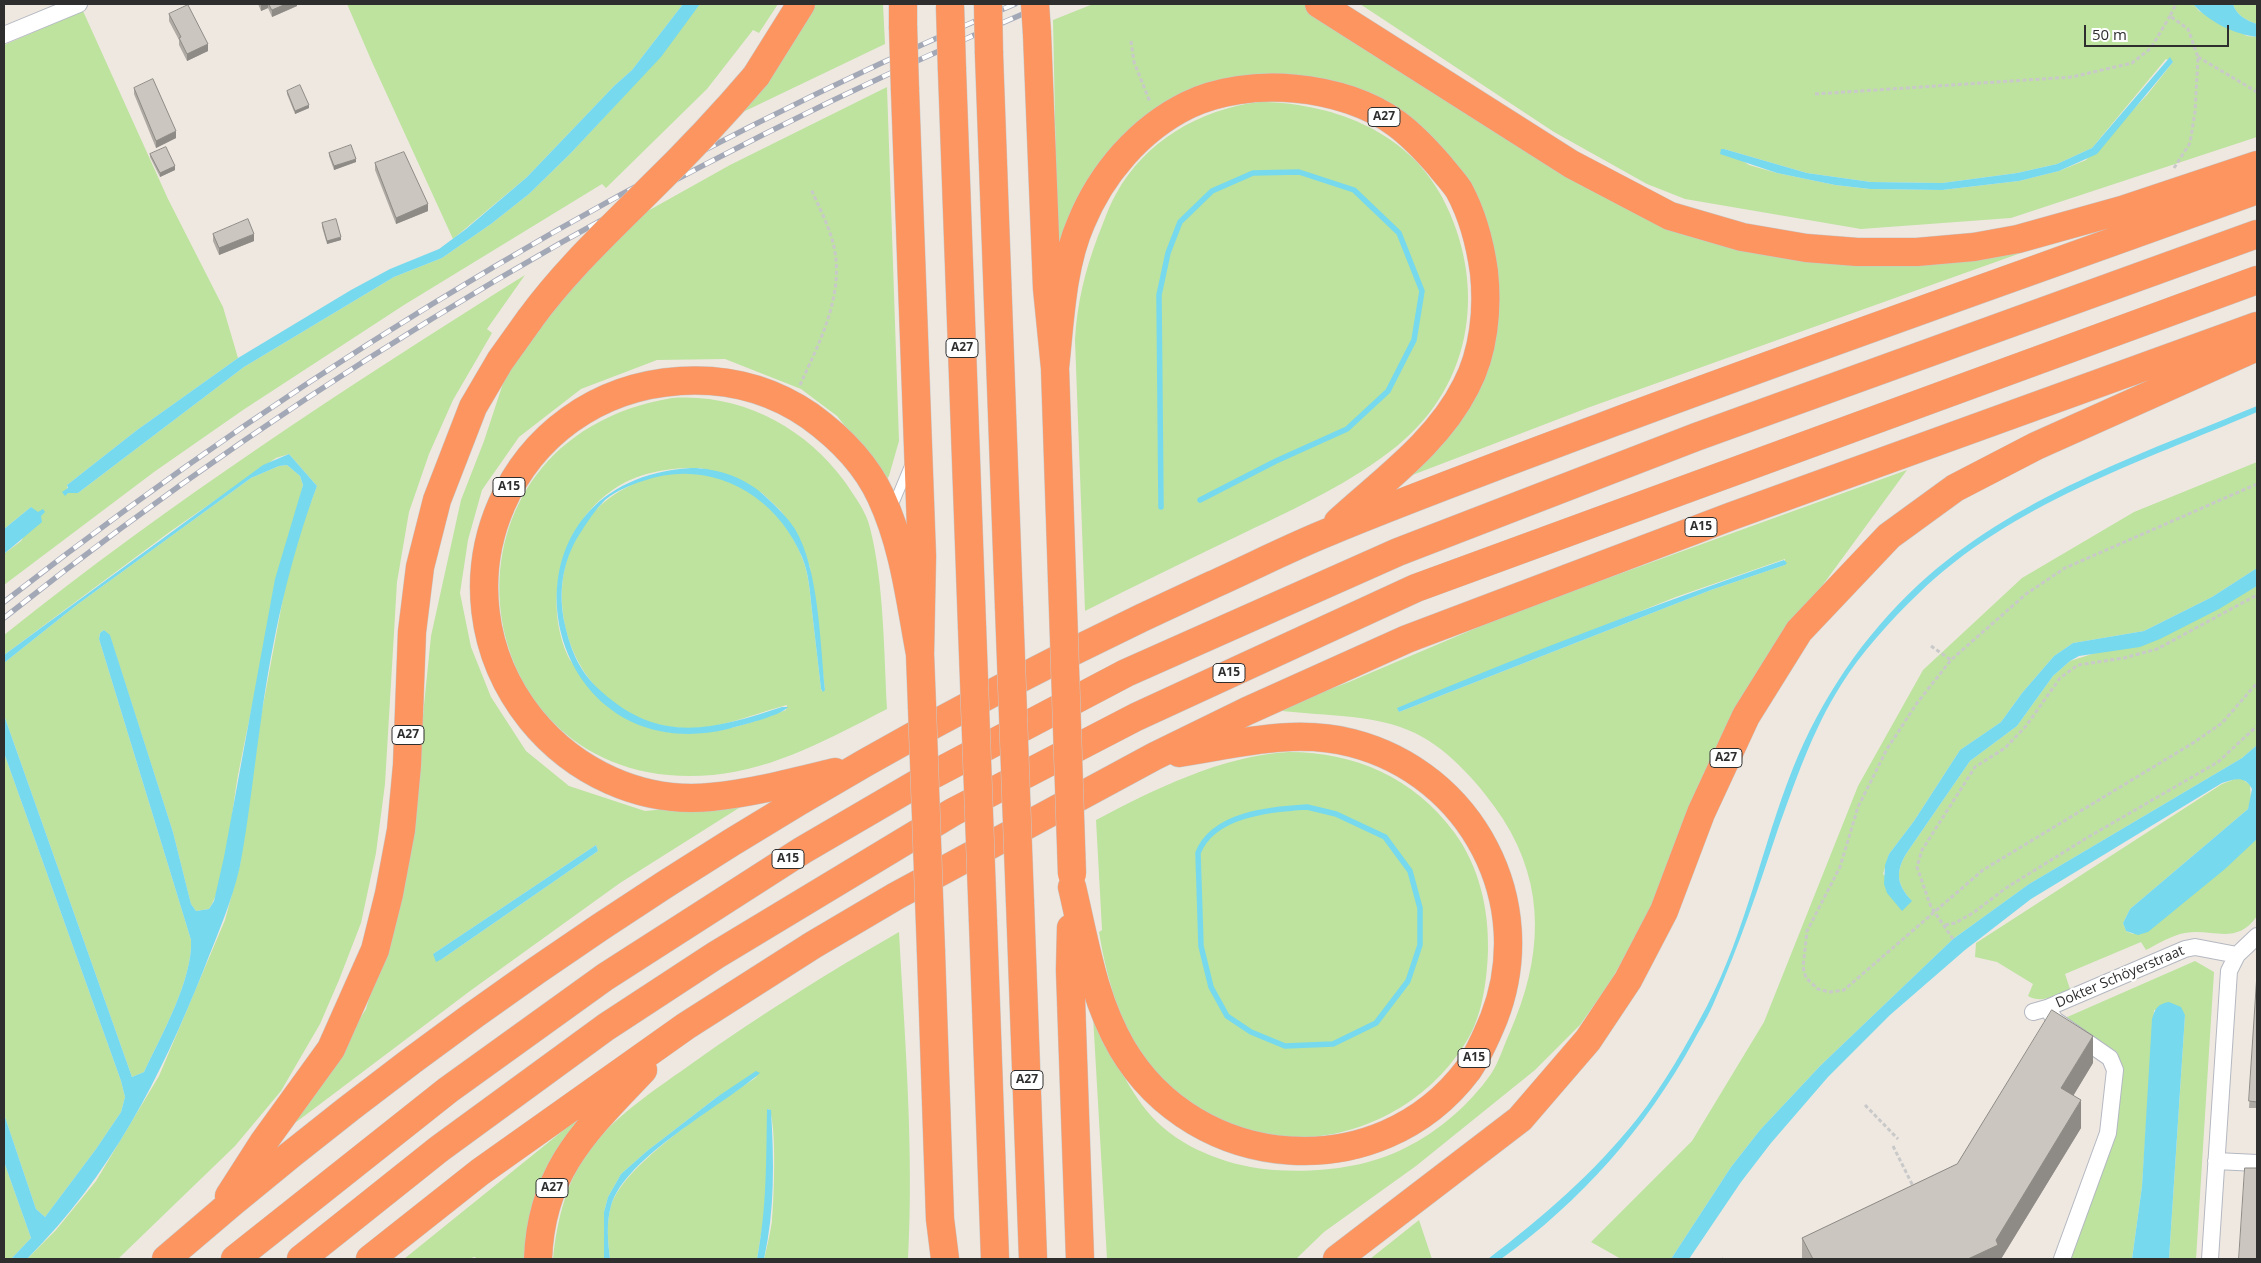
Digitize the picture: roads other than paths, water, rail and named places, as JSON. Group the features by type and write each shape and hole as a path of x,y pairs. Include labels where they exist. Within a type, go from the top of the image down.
{"highway":[{"name":"A27","path":"216,1216 263,1143 331,1049 375,950 389,894 401,830 407,765 412,632 420,567 437,500 473,406 500,361 553,287 688,152 756,76 801,4"},
{"name":"A27","path":"988,4 1033,1259"},
{"name":"A27","path":"1035,4 1047,288 1055,368 1072,881 1070,970 1080,1259"},
{"path":"1319,4 1571,164 1635,199 1670,216 1742,237 1806,248 1857,252 1918,252 2001,242 2122,210 2257,165"},
{"name":"A27","path":"950,5 995,1259"},
{"path":"903,15 922,556 920,654 940,1219 945,1259"},
{"name":"A27","path":"1055,368 1065,286 1080,224 1106,176 1136,142 1159,123 1187,105 1216,94 1246,88 1288,87 1328,95 1359,104 1395,122 1426,150 1457,188 1471,216 1481,246 1485,283 1485,316 1479,350 1468,384 1450,414 1431,438 1328,532"},
{"name":"A15","path":"166,1259 216,1216 411,1062 523,982 694,868 860,766 1042,666 1142,617 1328,532 1686,396 2257,190"},
{"name":"A15","path":"235,1259 448,1090 613,972 803,850 923,780 1126,673 1398,552 1696,437 2257,234"},
{"name":"A15","path":"301,1259 455,1138 606,1027 716,955 953,812 1136,717 1416,588 2257,280"},
{"name":"A15","path":"370,1259 480,1172 686,1026 813,945 896,896 1155,756 1247,711 1407,639 1732,516 2257,326"},
{"name":"A27","path":"1337,1259 1520,1119 1588,1040 1628,980 1664,911 1701,813 1746,716 1800,631 1889,536 1955,488 2036,446 2257,347"},
{"name":"A15","path":"860,766 777,786 710,797 678,798 647,792 603,778 566,755 520,705 506,682 496,660 486,618 485,562 496,513 507,490 542,442 568,420 597,403 628,390 661,382 722,381 746,386 792,404 837,438 858,461 881,496 902,556 920,654"},
{"name":"A15","path":"1072,881 1097,995 1123,1050 1163,1097 1210,1130 1247,1145 1275,1151 1304,1152 1343,1147 1377,1136 1415,1118 1448,1093 1469,1068 1487,1034 1501,1000 1508,955 1508,920 1502,893 1487,850 1469,821 1450,800 1428,781 1400,762 1375,750 1327,738 1300,736 1272,737 1155,756"},
{"name":"A27","path":"538,1259 541,1218 546,1201 570,1152 590,1126 686,1026"},
{"path":"932,1259 940,1219"}],"street":[{"path":"4,35 79,4"},
{"path":"2210,1259 2229,971 2237,955 2257,936"},
{"name":"Dokter Schöyerstraat","path":"2062,1259 2108,1133 2116,1070 2110,1058 2040,1010 2185,949 2202,948 2237,955"},
{"path":"2216,1160 2257,1163"}],"lane":[{"path":"890,519 893,504 919,447"}],"water":[{"path":"683,4 700,4 661,57 570,154 529,194 491,224 442,258 394,277 244,367 78,493 68,493 65,496 62,492 68,488 67,485 137,430 238,358 351,290 390,269 439,249 466,229 527,177 614,86 632,70"},
{"path":"2193,4 2233,4 2242,17 2257,24 2257,37 2231,30 2214,22"},
{"path":"2170,57 2173,62 2097,154 2059,171 2019,181 1942,190 1870,189 1835,185 1777,173 1720,154 1721,149 1724,149 1807,173 1871,182 1942,183 2017,173 2057,164 2092,148"},
{"path":"2257,406 2257,412 2123,468 2035,510 1993,535 1954,562 1918,594 1887,626 1849,673 1821,720 1777,832 1724,980 1713,1006 1674,1074 1632,1134 1584,1188 1530,1237 1501,1259 1488,1259 1567,1194 1603,1158 1647,1106 1675,1064 1707,1006 1733,948 1782,798 1804,742 1830,693 1879,625 1918,585 1955,554 1995,527 2036,503 2123,461"},
{"path":"289,454 317,486 298,543 276,631 265,690 240,866 229,905 170,1049 130,1124 84,1194 57,1227 27,1259 11,1259 31,1238 4,1162 4,1114 36,1209 45,1217 121,1112 125,1097 121,1081 4,753 4,715 132,1077 144,1072 175,1007 187,972 191,940 99,639 100,633 104,630 110,635 173,832 191,904 196,911 209,909 214,901 224,857 275,579 303,485 300,476 287,465 279,466 251,478 78,604 4,663 4,655 263,465"},
{"path":"691,468 701,468 722,472 741,480 771,501 795,529 809,564 820,629 825,690 823,692 821,689 810,590 802,557 790,535 775,515 758,499 738,486 715,478 692,474 668,475 643,481 628,486 614,494 625,485"},
{"path":"600,505 573,545 565,567 562,590 563,613 570,644 588,678 624,709 645,720 667,726 689,728 711,726 788,707 769,717 728,729 662,732 611,709 576,670 559,621 560,568 581,521"},
{"path":"31,507 38,512 43,509 45,512 41,516 42,522 4,554 4,529"},
{"path":"1784,560 1787,563 1785,565 1711,590 1399,712 1397,708 1589,631"},
{"path":"2257,568 2257,586 2219,609 2140,647 2079,656 2070,661 2053,676 2017,726 1970,761 1906,854 1900,867 1899,879 1903,890 1912,901 1902,911 1887,893 1884,884 1885,865 1889,854 1914,821 1960,750 2001,722 2022,693 2054,656 2073,643 2144,631 2212,597"},
{"path":"2257,745 2257,839 2225,869 2148,932 2138,935 2126,931 2123,923 2130,909 2248,809 2252,789 2246,782 2239,779 2222,783 2031,899 1965,950 1890,1015 1828,1077 1771,1143 1741,1182 1689,1259 1671,1259 1731,1167 1760,1130 1820,1066 1953,939 2029,884 2242,758"},
{"path":"596,845 598,851 436,962 433,954"},
{"path":"2169,1002 2181,1007 2185,1015 2169,1259 2132,1259 2142,1186 2152,1019 2158,1007"},
{"path":"756,1071 760,1073 676,1134 635,1169 620,1188 611,1206 608,1219 610,1259 604,1259 604,1212 608,1197 621,1174 647,1151 717,1097"},
{"path":"767,1109 771,1110 772,1129 772,1204 764,1259 757,1259 764,1202"}],"waterway":[{"path":"1161,507 1159,295 1168,253 1180,222 1212,191 1253,173 1299,172 1354,190 1399,233 1422,291 1414,340 1388,391 1347,429 1276,461 1200,500"},
{"path":"1307,807 1336,814 1385,837 1410,871 1420,908 1420,945 1408,981 1376,1023 1333,1044 1285,1046 1251,1032 1227,1016 1211,987 1201,946 1198,853 1206,840 1216,830 1230,822 1261,812 1307,807"}],"railway":[{"path":"4,602 121,513 241,428 364,347 490,270 618,197 748,128 880,64 1015,4"},
{"path":"4,618 124,526 248,438 375,355 504,276 636,201 770,131 907,65 1046,4"}]}
